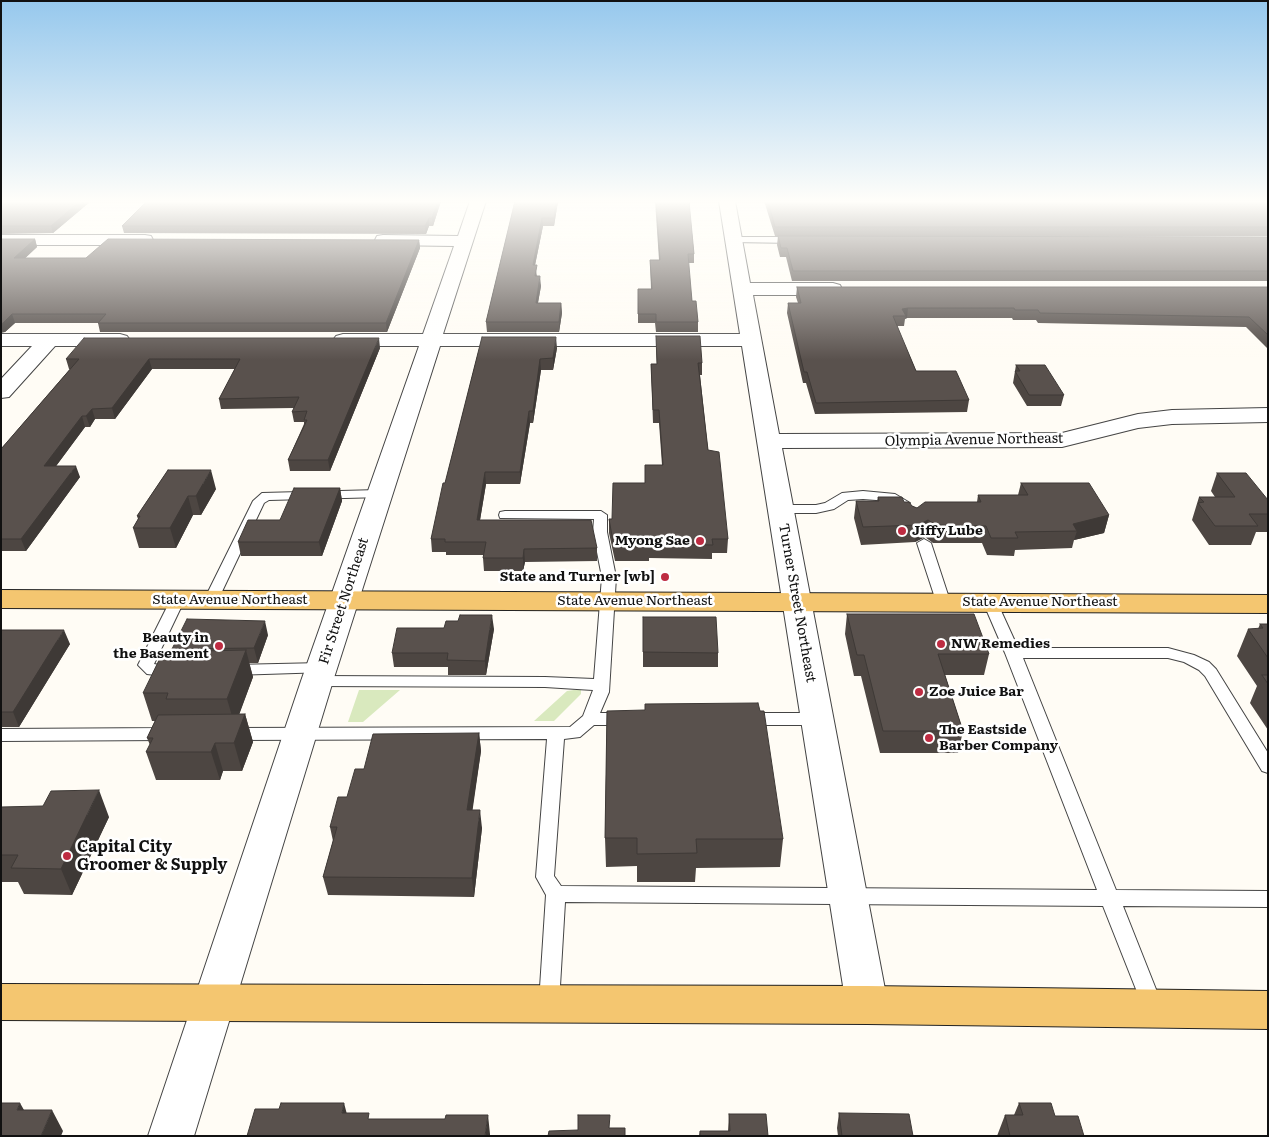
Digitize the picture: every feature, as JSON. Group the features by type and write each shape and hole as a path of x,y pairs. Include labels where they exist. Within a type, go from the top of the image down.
{"main road":[{"name":"State Avenue Northeast","path":"1,599 943,601 1268,604"},
{"path":"1,1002 867,1005 1267,1011"}],"street":[{"name":"Fir Street Northeast","path":"171,1136 379,494 460,254"},
{"name":"Turner Street Northeast","path":"736,254 798,601 867,1005"},
{"path":"742,289 848,289"},
{"path":"1,340 137,340"},
{"path":"1,392 49,340"},
{"path":"323,340 751,340"},
{"name":"Olympia Avenue Northeast","path":"768,441 1062,440 1138,422 1172,417 1268,415"}],"lane":[{"path":"211,600 259,501 266,496 379,494"},
{"path":"780,508 816,509 829,506 836,500 846,496 863,495 891,497 908,505 911,512"},
{"path":"216,734 574,733 590,719 601,692 602,684 609,578 600,532 601,514 505,515"},
{"path":"924,542 943,601"},
{"path":"178,600 146,665 152,670 190,671"},
{"path":"990,602 1013,654 1153,1008"},
{"path":"1013,654 1168,654 1189,658 1204,666 1211,674 1268,767"},
{"path":"219,670 602,684"},
{"path":"590,719 639,719"},
{"path":"727,719 817,720"},
{"path":"549,1003 556,894 545,877 556,733"},
{"path":"1,735 176,734"},
{"path":"556,894 799,894 848,897 1268,899"}],"green space":[{"path":"359,690 400,690 363,722 348,722"},
{"path":"581,690 581,694 554,721 534,721 567,691"}],"building":[{"path":"1,254 18,254 14,258 86,258 91,254 413,254 386,323 98,323 106,314 12,314 1,324"},
{"path":"502,254 535,254 533,265 537,265 535,276 540,276 536,303 561,303 559,322 486,322"},
{"path":"660,254 688,254 692,301 696,301 698,322 656,322 656,314 638,314 638,289 652,289 650,260 660,260"},
{"path":"789,254 1268,254 1268,271 793,271"},
{"path":"797,287 1268,287 1268,335 1249,317 1040,313 1038,310 1015,310 1014,308 908,308 902,309 906,316 893,316 916,371 956,371 969,400 816,403 807,372 804,372 788,303 801,303"},
{"path":"656,336 700,336 702,363 698,363 708,450 719,452 728,539 712,539 713,545 649,544 649,547 614,547 609,519 612,519 613,483 645,483 645,465 663,465 659,410 653,410 651,364 657,364"},
{"path":"482,337 556,337 553,358 540,359 533,411 529,411 520,472 485,472 477,520 591,520 597,548 524,549 523,558 483,558 486,542 445,542 445,539 431,539 443,483 445,483"},
{"path":"84,338 379,338 328,460 288,460 307,420 304,420 307,411 292,412 299,397 219,399 240,359 149,359 112,408 92,409 86,416 82,416 44,466 76,466 21,539 1,539 1,449 79,359 66,359"},
{"path":"1016,365 1045,365 1064,395 1029,395 1015,371 1020,371"},
{"path":"168,470 211,470 196,496 188,496 170,528 133,528 140,516 137,516"},
{"path":"1217,473 1246,473 1268,500 1268,514 1249,514 1258,526 1215,526 1198,503 1204,502 1199,497 1235,497"},
{"path":"1021,483 1089,483 1109,515 1073,524 1077,531 1015,532 1018,538 991,538 986,526 936,525 928,520 918,525 863,527 856,501 879,501 878,497 902,497 904,502 909,502 917,508 925,502 981,502 978,495 1028,495"},
{"path":"294,488 340,488 319,542 238,542 248,520 280,520"},
{"path":"847,614 974,614 989,654 938,654 963,731 883,731 864,655 857,655"},
{"path":"460,615 492,615 485,661 447,660 448,653 392,653 397,628 444,628 446,621 458,621"},
{"path":"643,617 716,617 718,653 643,652"},
{"path":"187,619 265,621 254,648 172,649"},
{"path":"1260,624 1268,624 1268,658 1248,629 1263,628"},
{"path":"1,630 64,630 13,712 1,712"},
{"path":"246,650 227,699 166,699 168,693 143,693 163,652"},
{"path":"1262,675 1268,675 1268,684"},
{"path":"758,703 760,711 764,711 783,839 696,839 697,853 637,854 637,838 605,838 607,711 645,710 645,704"},
{"path":"245,714 234,743 215,743 211,752 146,752 153,738 147,738 158,715"},
{"path":"479,733 467,810 480,810 472,878 323,877 337,827 330,827 338,797 347,797 355,769 364,769 373,734"},
{"path":"99,790 61,869 11,868 18,855 1,855 1,807 43,806 51,791"},
{"path":"1,1103 20,1103 17,1110 52,1110 41,1136 1,1136"},
{"path":"281,1103 344,1103 342,1113 369,1113 368,1119 445,1119 446,1115 488,1115 485,1136 247,1136 255,1109 279,1109"},
{"path":"1019,1103 1051,1103 1055,1116 1078,1116 1084,1136 1010,1136 1005,1115 1023,1115"},
{"path":"839,1113 909,1114 913,1136 842,1136"},
{"path":"729,1114 766,1114 768,1136 700,1136 700,1131 730,1131"},
{"path":"578,1115 610,1115 609,1128 625,1128 625,1136 548,1136 549,1131 578,1130"}],"place":[{"name":"Jiffy Lube","path":"902,531"},
{"name":"Myong Sae","path":"700,541"},
{"name":"State and Turner [wb]","path":"665,577"},
{"name":"NW Remedies","path":"941,644"},
{"name":"Beauty in the Basement","path":"219,646"},
{"name":"Zoe Juice Bar","path":"919,692"},
{"name":"The Eastside Barber Company","path":"929,738"},
{"name":"Capital City Groomer & Supply","path":"67,856"}]}
